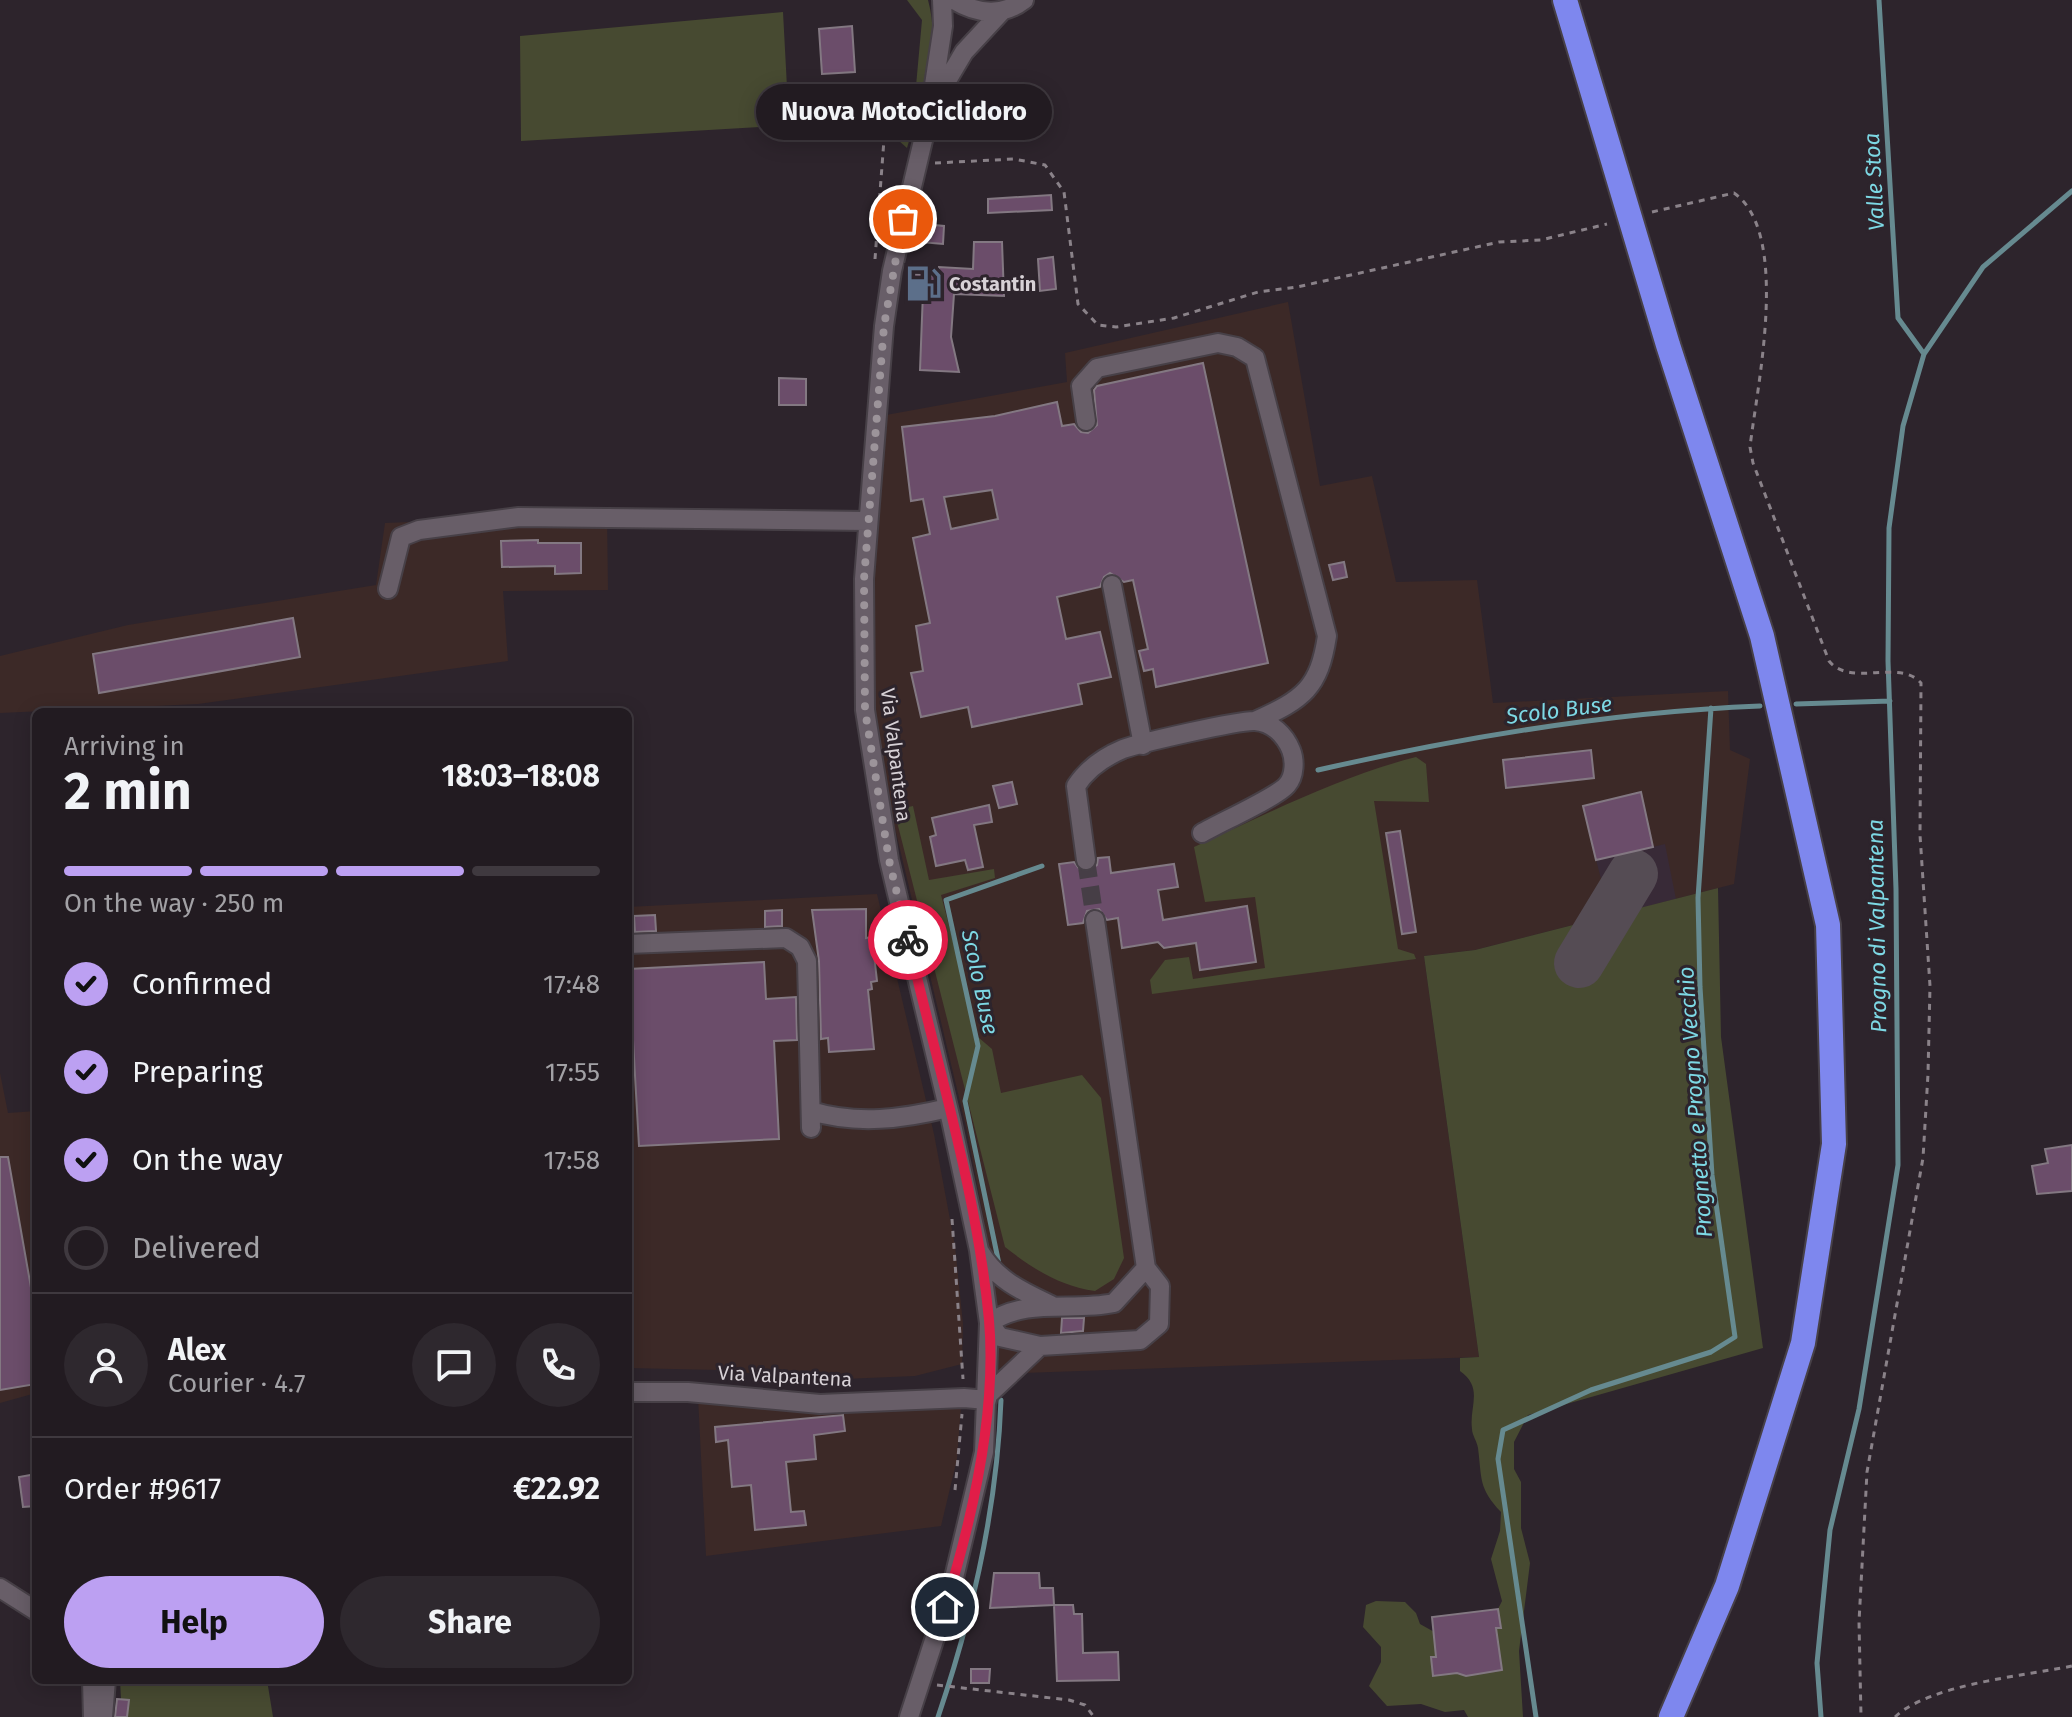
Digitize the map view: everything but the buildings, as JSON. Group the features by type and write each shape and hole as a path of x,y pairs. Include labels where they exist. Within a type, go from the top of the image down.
{"highway":[{"path":"1550,0 1598,115"},
{"path":"1565,0 1598,115 1762,636 1828,925 1834,1144 1803,1343 1727,1586 1671,1717"},
{"path":"1573,0 1598,115"}],"street":[{"name":"Via Valpantena","path":"909,1717 953,1582 984,1452 989,1323 979,1250 889,860 865,710 864,579 884,326 903,219 930,111 943,26 942,0"},
{"path":"954,0 984,12 1002,11"},
{"name":"Via Valpantena","path":"930,111 964,52 1002,11 1024,0"},
{"path":"1086,421 1081,386 1097,368 1218,343 1237,347 1255,358 1327,636 1322,671 1311,689 1255,721 1124,749 1087,769 1076,786 1086,860"},
{"path":"388,589 401,537 419,530 519,517 868,521"},
{"path":"1112,585 1143,745"},
{"path":"1202,833 1287,785 1294,769 1287,739 1275,728 1255,721"},
{"path":"1095,920 1146,1268 1160,1286 1159,1324 1140,1340 1040,1346 1000,1337 989,1323 1006,1312 1114,1303 1146,1268"},
{"path":"632,944 786,938 800,947 807,961 811,1119 916,1116 948,1108"},
{"path":"979,1250 988,1267 1017,1289 1052,1306"},
{"path":"987,1398 1040,1346"},
{"name":"Via Valpantena","path":"632,1392 688,1392 820,1404 987,1398"},
{"path":"0,1588 32,1608"},
{"path":"92,1684 93,1717"},
{"path":"103,1717 106,1684"}],"path":[{"path":"886,113 892,114"},
{"path":"918,156 928,164 1014,159 1045,165 1064,192 1078,304 1098,325 1116,327 1174,318 1258,292 1311,284 1499,242 1541,240 1607,224"},
{"path":"1651,213 1734,193 1754,215 1767,264 1750,447 1753,463 1829,661 1835,668 1876,674 1906,673 1921,683 1920,835 1930,986 1928,1074 1923,1158 1867,1472 1859,1622 1861,1717"},
{"path":"1895,1717 1910,1704 1959,1689 2072,1666"},
{"path":"936,1685 1069,1700 1085,1705 1094,1717"}],"shaded area":[{"path":"1288,302 1320,486 1372,476 1396,582 1477,580 1493,703 1728,691 1730,750 1750,759 1734,884 1475,950 1424,956 1479,1357 995,1374 995,1323 988,1241 966,1127 889,803 876,722 871,624 875,525 886,415 1067,382 1065,353"},
{"path":"607,514 608,590 503,591 508,661 198,704 32,708 32,712 0,713 0,656 128,625 376,585 385,523"},
{"path":"1665,844 1676,899 1618,914 1580,951 1609,909 1596,860"},
{"path":"877,894 934,1134 955,1246 963,1324 962,1364 915,1376 820,1380 719,1370 632,1368 632,907"},
{"path":"0,1073 8,1113 32,1111 32,1394 0,1403"},
{"path":"962,1393 957,1459 941,1526 706,1556 698,1397"}],"green space":[{"path":"907,0 928,0 933,38 924,93 907,148 898,140 897,107 913,119 922,20"},
{"path":"783,12 788,106 879,101 878,120 521,141 520,36"},
{"path":"1416,757 1426,764 1429,802 1374,801 1398,949 1414,954 1416,959 1152,994 1150,980 1165,960 1189,957 1193,979 1265,968 1255,897 1205,902 1194,847 1331,786"},
{"path":"913,806 929,880 994,869 995,878 941,895 978,1037 992,1049 1001,1093 1082,1075 1101,1098 1124,1258 1114,1279 1095,1291 1047,1275 1005,1247 894,810"},
{"path":"1718,888 1721,1037 1763,1348 1528,1415 1514,1442 1514,1469 1521,1482 1521,1528 1530,1563 1519,1651 1523,1717 1468,1717 1464,1710 1445,1712 1421,1704 1387,1706 1369,1686 1381,1662 1381,1647 1363,1627 1366,1605 1376,1601 1405,1602 1416,1613 1420,1624 1436,1633 1497,1611 1502,1601 1491,1559 1500,1531 1501,1512 1488,1496 1482,1482 1478,1448 1472,1431 1474,1391 1460,1371 1460,1358 1479,1357 1424,956 1475,950"},
{"path":"120,1684 268,1684 273,1717 122,1717"}],"waterway":[{"name":"Valle Stoa","path":"1879,0 1898,318 1924,354"},
{"name":"Progno di Valpantena","path":"1821,1717 1817,1663 1830,1530 1859,1409 1898,1165 1896,889 1888,661 1889,528 1903,426 1924,354 1983,267 2072,191"},
{"name":"Scolo Buse","path":"1796,704 1890,701"},
{"name":"Scolo Buse","path":"1318,770 1427,747 1592,720 1760,706"},
{"name":"Prognetto e Progno Vecchio","path":"1536,1717 1498,1459 1503,1430 1591,1390 1711,1352 1735,1337 1712,1175 1700,987 1698,898 1711,708"},
{"name":"Scolo Buse","path":"999,1264 965,1101 978,1046 946,900 1042,866"},
{"name":"Scolo Buse","path":"938,1717 962,1639 989,1521 1001,1400"}],"taxiway":[{"path":"1579,963 1633,874"}],"tunnel":[{"path":"1086,860 1095,920"}],"way so far":[{"path":"903,219 884,326 864,579 865,710 889,860 908,940"}],"place":[{"name":"Nuova MotoCiclidoro","path":"903,219"},
{"name":"Costantin","path":"923,284"}],"route":[{"path":"908,940 979,1250 989,1323 984,1452 945,1607"}]}
